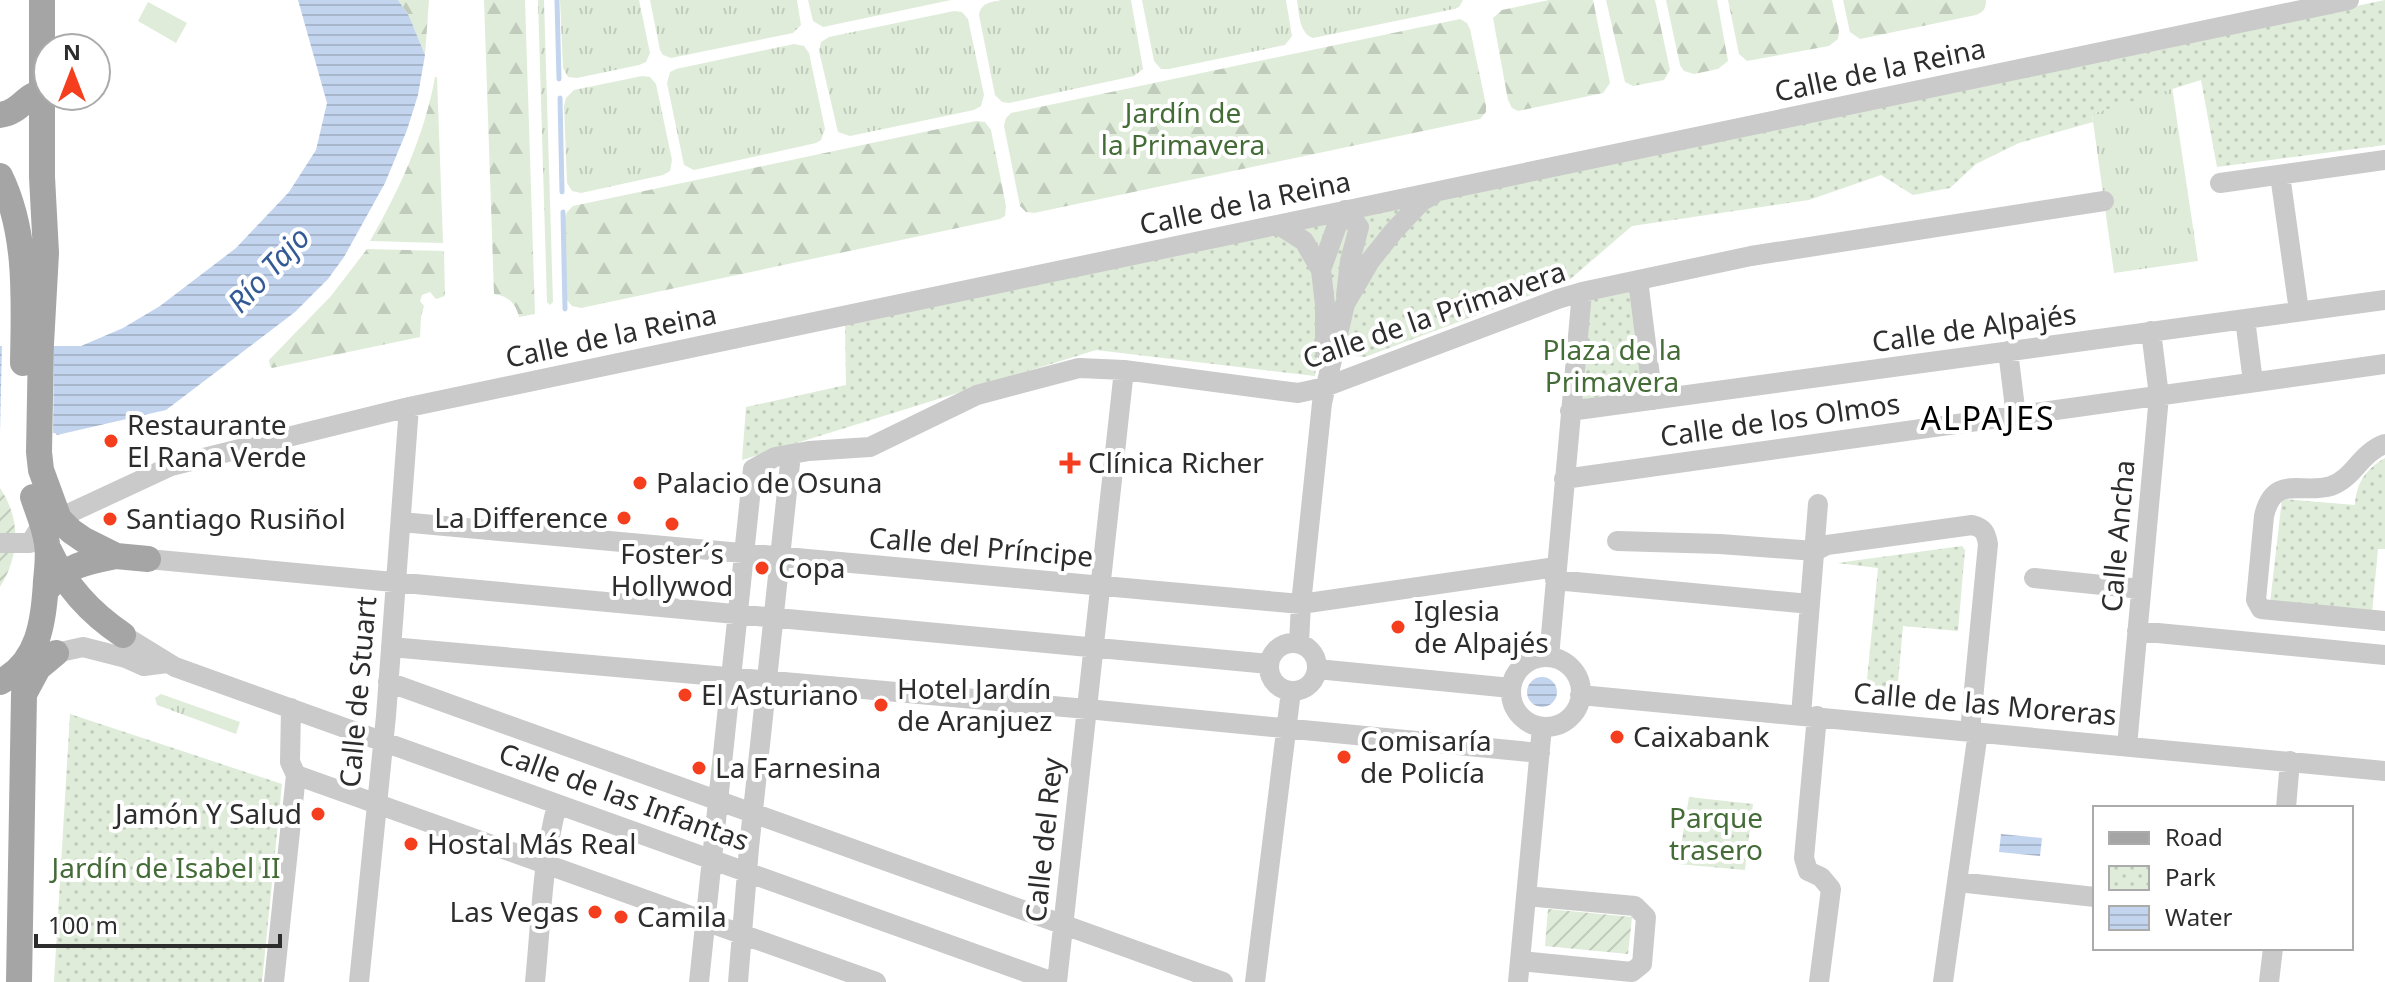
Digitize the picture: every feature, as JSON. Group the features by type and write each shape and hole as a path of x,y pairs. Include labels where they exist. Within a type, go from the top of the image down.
{"main road":[{"path":"42,0 42,32"},
{"path":"0,115 13,112 32,95"},
{"path":"19,982 16,680 37,643 53,584 43,535 25,475 30,434 34,280 44,223 41,112"},
{"path":"0,176 34,280"},
{"path":"30,434 59,519 84,540 116,556"},
{"path":"53,584 88,562 116,556 148,559"},
{"path":"53,584 74,593 123,635"},
{"path":"16,680 56,653"}],"street":[{"name":"Calle de la Reina","path":"72,512 171,466 409,407 2349,0"},
{"path":"2220,183 2385,160"},
{"path":"2280,175 2299,311"},
{"path":"1345,304 1370,261 1393,232 1422,201 1442,190"},
{"name":"Calle de la Primavera","path":"744,553 753,469 775,457 870,447 977,395 1079,368 1124,370 1298,393 1325,387 1582,292 1751,256 2104,201"},
{"path":"1321,270 1345,210 1359,227 1325,387"},
{"path":"1279,225 1304,241 1321,270 1325,305 1325,387 1299,643"},
{"path":"1638,280 1653,400"},
{"path":"1549,657 1582,292"},
{"name":"Calle de Alpajés","path":"1570,411 2385,300"},
{"path":"2245,319 2253,382"},
{"name":"Calle Ancha","path":"2127,746 2159,396 2151,331"},
{"path":"2008,351 2016,416"},
{"name":"Calle de los Olmos","path":"1564,479 2385,364"},
{"name":"Calle del Rey","path":"1055,982 1124,370"},
{"name":"Calle de Stuart","path":"359,982 383,741 409,407"},
{"path":"2385,444 2366,453 2344,479 2329,487 2284,489 2274,495 2264,516 2256,600 2261,609 2385,621"},
{"path":"738,982 791,454"},
{"path":"1818,504 1810,604 1804,858 1808,871 1821,877 1831,889 1819,982"},
{"name":"Calle del Príncipe","path":"401,522 1301,604 1555,574 1810,604"},
{"path":"1617,541 1815,551 1827,545 1972,525 1986,533 1988,544 1974,731 1958,882 1943,982"},
{"path":"0,543 30,543 43,535"},
{"path":"699,982 744,553"},
{"path":"148,559 1269,664"},
{"path":"2034,578 2141,589"},
{"path":"2137,631 2385,655"},
{"path":"123,635 171,665"},
{"path":"1290,642 1299,643 1311,650 1317,669 1312,683 1298,691 1283,689 1272,679 1269,664 1276,649 1290,642"},
{"path":"56,653 83,647 144,666 171,665"},
{"path":"391,647 1540,753"},
{"path":"1549,657 1568,665 1575,673 1580,695 1578,706 1571,715 1562,722 1542,727 1521,717 1511,699 1511,688 1514,678 1527,662 1549,657"},
{"name":"Calle de las Infantas","path":"171,665 1055,982"},
{"path":"1317,669 1511,688"},
{"name":"Calle de las Infantas","path":"388,682 1223,982"},
{"path":"1255,982 1291,691"},
{"name":"Calle de las Moreras","path":"1580,695 2385,771"},
{"path":"274,982 296,775 290,762 291,708"},
{"path":"1518,982 1542,727"},
{"path":"2286,806 2290,761"},
{"path":"296,775 876,982"},
{"path":"535,982 551,829 557,805"},
{"path":"1958,882 2093,897"},
{"path":"1520,961 1632,972 1642,964 1646,917 1635,906 1526,896"},
{"path":"2269,982 2273,950"}],"green space":[{"path":"398,0 429,0 425,55 409,16"},
{"path":"484,0 525,0 535,314 519,317 511,301 494,294"},
{"path":"538,0 544,0 553,302 550,305 547,302"},
{"path":"560,0 639,0 650,53 646,62 577,78 568,77 563,68"},
{"path":"650,0 797,0 801,25 793,33 671,58 660,50"},
{"path":"808,0 951,0 823,27 813,21"},
{"path":"1002,0 1131,0 1143,69 1134,76 1002,102 995,95 979,15 985,5"},
{"path":"1142,0 1286,0 1292,36 1285,45 1161,69 1154,61"},
{"path":"1297,0 1463,0 1454,9 1313,38 1302,27"},
{"path":"1549,0 1593,0 1610,83 1603,93 1518,111 1512,108 1508,100 1493,18 1502,10"},
{"path":"1606,0 1655,0 1670,70 1664,80 1633,86 1625,82"},
{"path":"1666,0 1717,0 1728,61 1718,69 1694,74 1684,71 1680,65"},
{"path":"1728,0 1832,0 1838,39 1829,46 1747,61 1739,54"},
{"path":"1843,0 1986,0 1986,5 1976,15 1860,39 1850,32"},
{"path":"2385,0 2385,145 2217,167 2201,80 2092,114 2093,122 2019,143 1976,164 1950,188 1913,195 1881,175 1809,200 1632,226 1568,281 1365,357 1355,356 1351,347 1318,349 1315,376 1096,350 742,460 746,407 846,385 845,322"},
{"path":"148,2 187,23 176,43 138,21"},
{"path":"954,11 962,12 968,19 984,95 981,106 850,136 838,132 819,51 821,42 829,37"},
{"name":"Jardín de la Primavera","path":"1460,19 1470,29 1486,105 1486,112 1480,119 1034,213 1026,212 1020,206 1004,126 1011,113"},
{"path":"794,44 804,46 809,53 825,129 821,140 694,170 684,165 667,83 670,72"},
{"path":"435,77 443,243 370,241 410,162 425,120"},
{"path":"650,77 656,84 672,160 670,171 581,193 572,191 567,183 566,98 574,90"},
{"path":"2172,87 2198,261 2114,273 2092,114"},
{"path":"976,121 985,122 991,130 1006,206 1005,216 1000,219 581,308 572,306 567,300 564,221 573,206"},
{"path":"367,249 444,251 445,296 436,299 430,292 422,295 420,301 424,306 420,337 272,368 269,360 331,296"},
{"name":"Plaza de la Primavera","path":"1633,289 1646,391 1579,400 1589,299"},
{"path":"2385,458 2385,549 2378,549 2372,613 2270,603 2282,499 2355,505 2363,477"},
{"path":"0,488 12,512 15,537 11,562 0,587"},
{"path":"1962,546 1965,550 1958,631 1903,626 1897,693 1866,690 1878,568 1837,563"},
{"path":"161,694 240,722 236,734 157,705 155,698"},
{"name":"Jardín de Isabel II","path":"70,714 282,784 262,982 54,982"},
{"name":"Parque trasero","path":"1689,797 1753,804 1745,870 1678,864"},
{"path":"1548,909 1632,917 1628,954 1545,946"}],"water":[{"name":"Río Tajo","path":"298,0 398,0 409,16 425,55 418,95 407,130 385,183 344,257 328,279 295,312 166,410 57,435 0,432 0,346 81,346 123,328 160,306 236,248 289,192 316,150 327,103"},
{"path":"1542,677 1552,682 1557,692 1552,702 1542,707 1532,702 1527,692 1532,682"},
{"path":"2001,834 2042,838 2040,856 1999,852"}],"pier":[{"path":"2,343 54,344 53,435 0,434"}],"waterway":[{"path":"557,0 559,79"},
{"path":"560,98 562,192"},
{"path":"563,212 565,309"}],"place":[{"name":"Restaurante El Rana Verde","path":"111,441"},
{"name":"Clínica Richer","path":"1070,463"},
{"name":"Palacio de Osuna","path":"640,483"},
{"name":"La Difference","path":"624,518"},
{"name":"Santiago Rusiñol","path":"110,519"},
{"name":"Foster´s Hollywod","path":"672,524"},
{"name":"Copa","path":"762,568"},
{"name":"Iglesia de Alpajés","path":"1398,627"},
{"name":"El Asturiano","path":"685,695"},
{"name":"Hotel Jardín de Aranjuez","path":"881,705"},
{"name":"Caixabank","path":"1617,737"},
{"name":"Comisaría de Policía","path":"1344,757"},
{"name":"La Farnesina","path":"699,768"},
{"name":"Jamón Y Salud","path":"318,814"},
{"name":"Hostal Más Real","path":"411,844"},
{"name":"Las Vegas","path":"595,912"},
{"name":"Camila","path":"621,917"}],"district":[{"name":"ALPAJES","path":"1988,419"}]}
